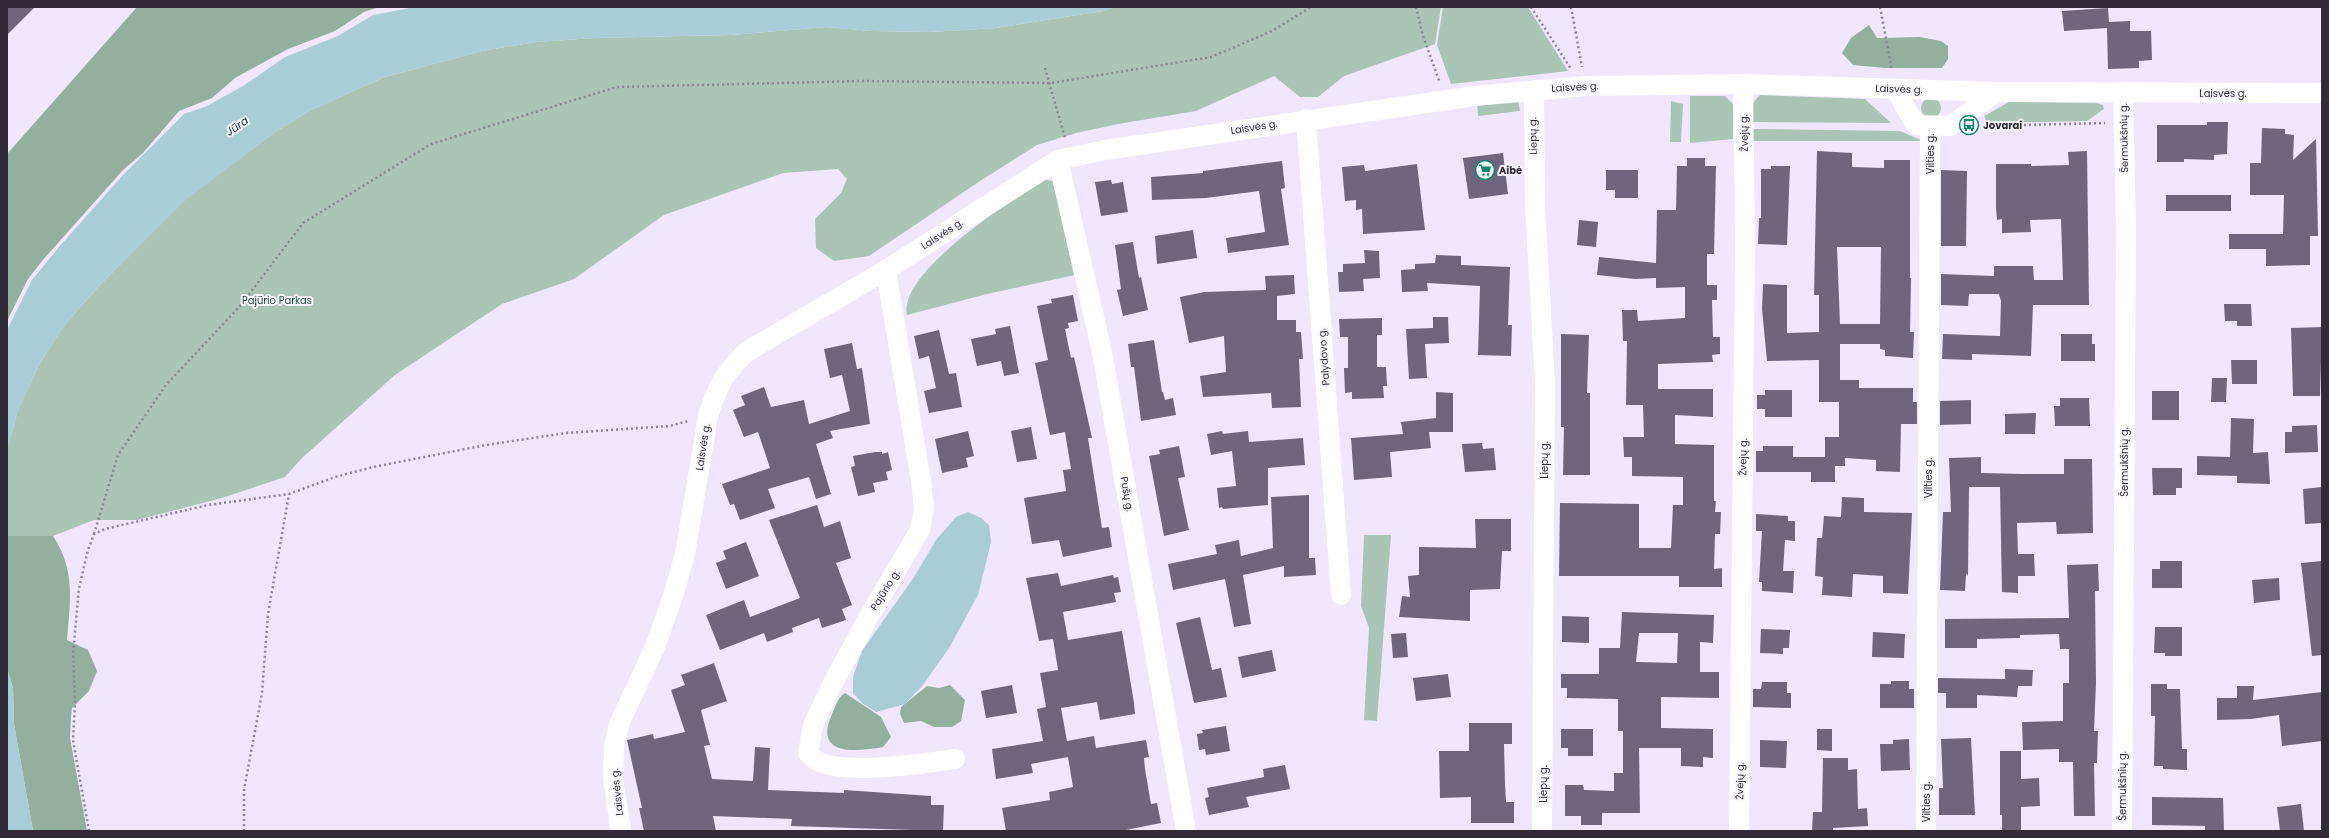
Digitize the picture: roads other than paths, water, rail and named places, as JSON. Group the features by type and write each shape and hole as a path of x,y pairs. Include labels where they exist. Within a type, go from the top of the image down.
{"street":[{"name":"Laisvės g.","path":"621,831 613,778 614,747 619,724 648,665 674,593 694,511 708,416 723,379 744,354 886,270 1064,158 1306,119 1446,100 1586,86 1743,84 1996,92 2322,93"},
{"name":"Žvejų g.","path":"1739,831 1745,252 1743,84"},
{"path":"1895,89 1916,126 1950,126 1996,92"},
{"name":"Liepų g.","path":"1534,90 1535,206 1545,382 1542,831"},
{"name":"Šermukšnių g.","path":"2122,831 2126,230 2123,92"},
{"name":"Palydovo g.","path":"1306,119 1340,595"},
{"name":"Vilties g.","path":"1926,831 1930,126"},
{"name":"Pušų g.","path":"1064,158 1102,352 1186,831"},
{"name":"Pajūrio g.","path":"886,270 924,508 920,530 867,620 813,725 808,753 818,762 830,765 881,768 954,759"}],"water":[{"name":"Jūra","path":"415,7 1115,7 1103,11 996,28 930,32 871,31 826,27 730,35 595,38 536,42 482,51 385,77 311,110 275,132 187,199 99,286 62,328 39,365 19,407 7,449 7,330 32,280 59,247 123,175 184,114 207,106 243,86 285,57 338,36 373,15"},
{"path":"968,512 981,518 989,525 991,542 978,595 949,648 923,685 905,704 876,712 862,703 853,693 853,677 862,651 914,577 936,540 956,517"},
{"path":"7,668 13,688 14,724 33,831 7,831"}],"place":[{"name":"Jovarai","path":"1969,125"},
{"name":"Aibė","path":"1485,170"}],"park label":[{"name":"Pajūrio Parkas","path":"277,300"}]}
